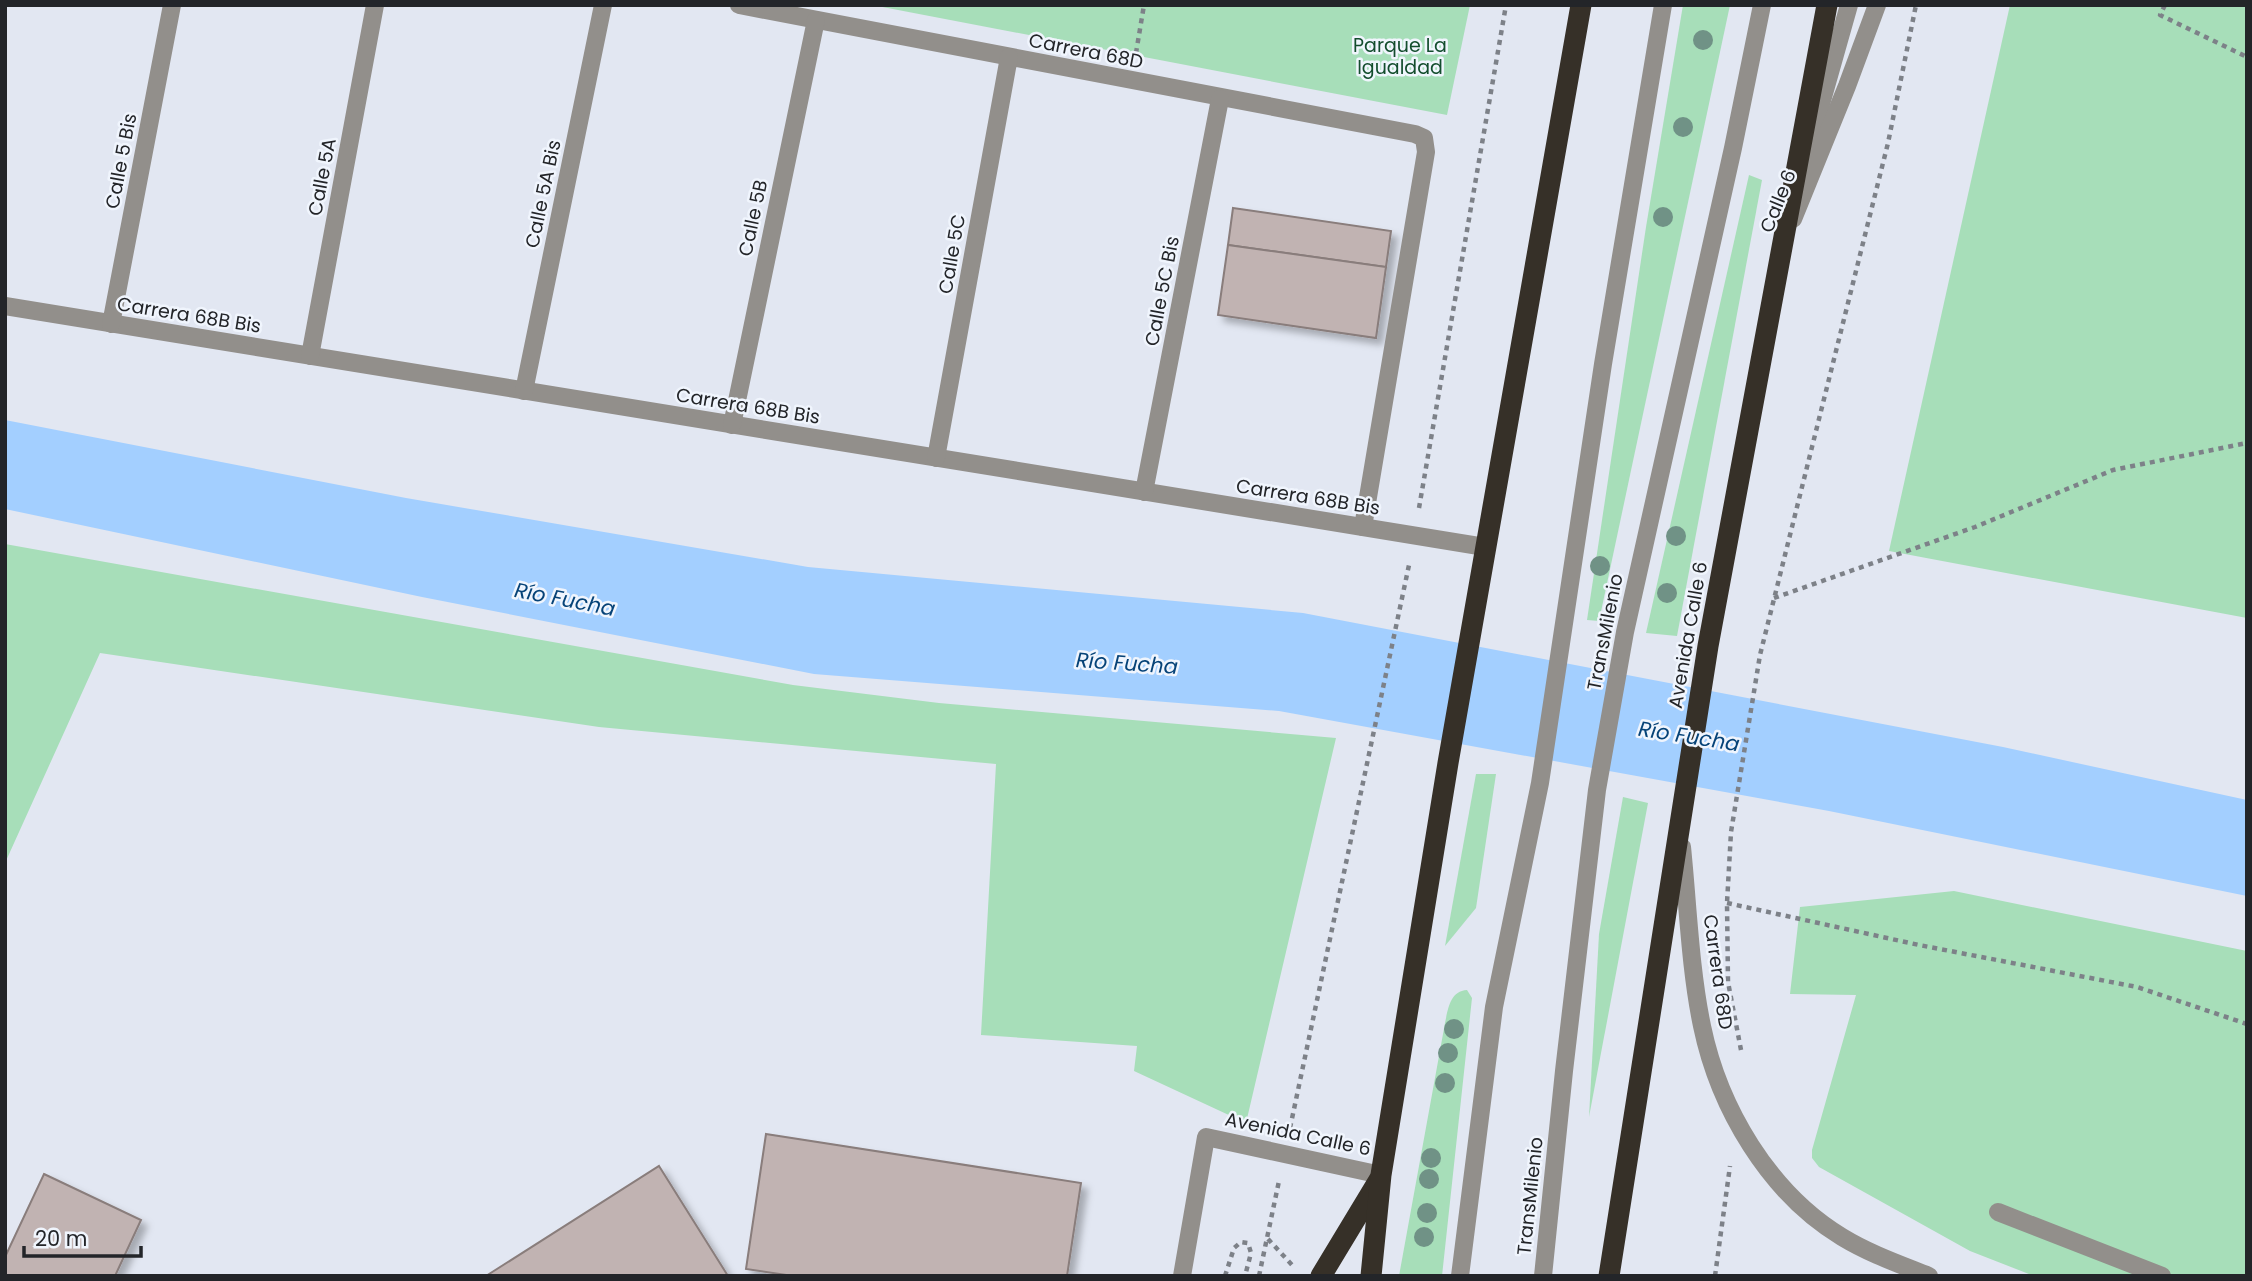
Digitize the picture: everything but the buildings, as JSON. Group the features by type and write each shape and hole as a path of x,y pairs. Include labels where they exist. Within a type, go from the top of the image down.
{"highway":[{"name":"Avenida Calle 6","path":"1371,1276 1381,1175 1448,763 1581,5"},
{"name":"Avenida Calle 6","path":"1609,1276 1708,646 1827,5"},
{"path":"1321,1276 1381,1175"}],"street":[{"name":"Calle 5 Bis","path":"111,324 172,5"},
{"name":"Calle 5A","path":"310,356 375,5"},
{"name":"Calle 5A Bis","path":"524,391 603,5"},
{"name":"Carrera 68D","path":"739,5 1220,99 1415,134 1424,138 1426,152 1363,527"},
{"name":"TransMilenio","path":"1460,1276 1494,1007 1540,783 1603,363 1663,5"},
{"name":"TransMilenio","path":"1543,1276 1597,790 1625,632 1733,148 1762,5"},
{"name":"Calle 6","path":"1780,251 1849,5"},
{"name":"Calle 6","path":"1780,251 1877,5"},
{"name":"Calle 5B","path":"732,425 816,20"},
{"name":"Calle 5C","path":"936,458 1009,57"},
{"name":"Calle 5C Bis","path":"1144,492 1220,99"},
{"name":"Carrera 68B Bis","path":"5,306 1485,547"},
{"name":"Carrera 68D","path":"1679,822 1702,1027 1723,1093 1744,1134 1767,1170 1801,1206 1869,1252 1929,1276"},
{"name":"Avenida Calle 6","path":"1182,1276 1206,1137 1381,1175"},
{"path":"1998,1212 2162,1276"}],"path":[{"path":"1131,81 1144,5"},
{"path":"1259,1276 1403,598 1506,5"},
{"path":"1744,1063 1728,982 1727,904 1731,832 1760,655 1888,143 1916,5"},
{"path":"2165,5 2160,15 2247,57"},
{"path":"1774,598 1975,527 2113,470 2247,443"},
{"path":"1727,904 2137,987 2247,1024"},
{"path":"1267,1238 1294,1266"},
{"path":"1225,1276 1234,1248 1241,1242 1248,1244 1251,1250 1245,1276"}],"green space":[{"name":"Parque La Igualdad","path":"872,5 1470,5 1447,115"},
{"path":"1683,5 1730,5 1599,621 1587,620 1646,227"},
{"path":"2010,5 2247,5 2247,618 1889,551"},
{"path":"1749,175 1762,180 1677,636 1646,633"},
{"path":"5,544 793,685 939,703 1336,738 1246,1123 1134,1071 1137,1046 981,1035 996,764 599,727 100,653 5,863"},
{"path":"1476,774 1496,774 1476,908 1445,946"},
{"path":"1623,797 1648,803 1589,1117 1599,934"},
{"path":"1954,891 2247,951 2247,1276 2034,1276 1970,1251 1819,1167 1812,1158 1856,995 1790,994 1800,907"},
{"path":"1467,990 1472,998 1442,1276 1399,1276 1447,1012 1453,997"}],"water":[{"name":"Río Fucha","path":"5,420 406,498 808,567 1303,613 2003,747 2247,800 2247,896 1829,811 1279,711 814,674 422,597 5,509"}]}
